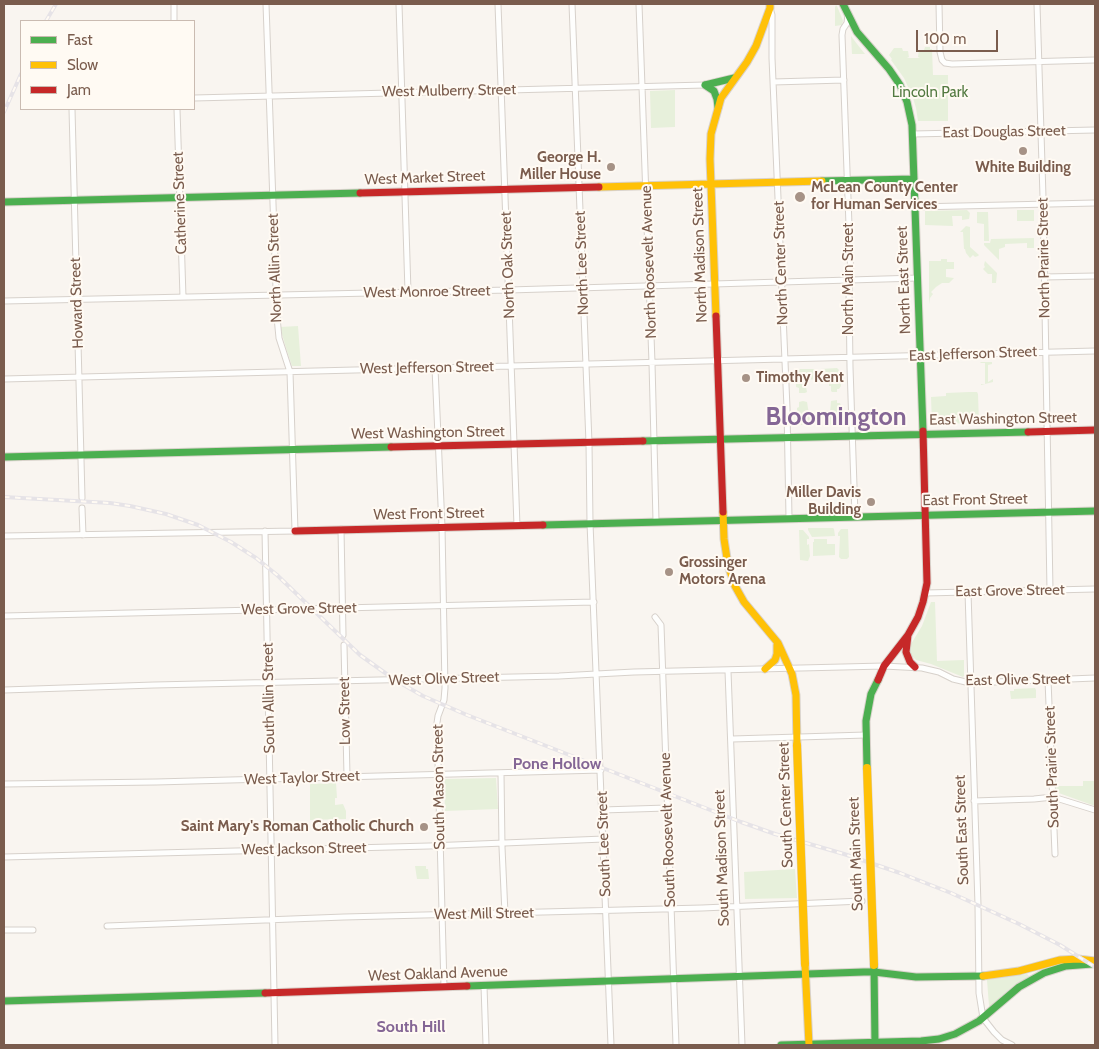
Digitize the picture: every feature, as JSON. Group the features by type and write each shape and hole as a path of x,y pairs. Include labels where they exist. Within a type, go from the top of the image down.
{"main road":[{"name":"North Madison Street","path":"723,520 711,184 711,134 718,107 725,92 756,46 769,5"},
{"name":"North East Street","path":"847,8 857,32 888,67 900,85 909,110 913,134 926,515"},
{"path":"705,85 734,78"},
{"path":"705,85 714,90 718,107"},
{"name":"West Market Street","path":"4,202 914,179"},
{"name":"East Washington Street","path":"852,436 1095,430"},
{"name":"West Washington Street","path":"4,457 852,436"},
{"name":"East Front Street","path":"855,516 1095,511"},
{"path":"884,666 908,635 918,617 925,593 928,573 926,515"},
{"name":"West Front Street","path":"295,531 855,516"},
{"name":"South Center Street","path":"723,520 725,551 733,582 747,608 778,643 790,669 796,695 809,1045"},
{"path":"908,635 906,652 909,660 915,667"},
{"path":"765,669 776,659 778,643"},
{"name":"South Main Street","path":"875,1044 866,735 870,696 884,666"},
{"name":"West Oakland Avenue","path":"4,1001 484,986 806,974 874,969 916,977 979,976 1012,972 1060,960 1078,959 1095,963"},
{"path":"781,1045 875,1044 939,1039 955,1034 983,1018 1019,987 1044,973 1066,966 1095,963"}],"street":[{"path":"174,4 174,20"},
{"name":"North Allin Street","path":"266,4 276,296 278,330 290,372 295,531"},
{"path":"399,4 408,292"},
{"name":"North Oak Street","path":"498,4 517,526"},
{"name":"North Lee Street","path":"572,4 590,523"},
{"name":"North Roosevelt Avenue","path":"639,4 650,286 656,521"},
{"path":"939,4 940,52 945,63 1095,60"},
{"name":"North Prairie Street","path":"1037,4 1048,512"},
{"name":"North Center Street","path":"769,5 772,15 787,408 789,518"},
{"name":"North Main Street","path":"847,8 847,23 842,34 851,280 849,290 850,358 855,516"},
{"path":"774,82 844,80"},
{"name":"West Mulberry Street","path":"195,98 705,85"},
{"name":"Howard Street","path":"72,110 82,498"},
{"name":"Catherine Street","path":"177,110 183,297"},
{"name":"East Douglas Street","path":"913,134 1095,130"},
{"path":"915,207 1095,202"},
{"path":"1044,277 1095,276"},
{"name":"West Monroe Street","path":"4,301 276,296 918,278"},
{"name":"East Jefferson Street","path":"850,358 1095,351"},
{"name":"West Jefferson Street","path":"4,379 850,358"},
{"name":"South Mason Street","path":"436,368 445,678 444,700 437,723 444,987"},
{"path":"82,508 82,535"},
{"path":"1048,512 1050,590"},
{"name":"South Lee Street","path":"590,523 611,1045"},
{"path":"341,529 343,635"},
{"name":"South Allin Street","path":"265,531 275,1045"},
{"name":"West Front Street","path":"4,536 295,531"},
{"name":"East Grove Street","path":"925,593 1095,589"},
{"name":"South East Street","path":"968,592 979,993 983,1018"},
{"name":"West Grove Street","path":"4,616 594,602"},
{"name":"South Roosevelt Avenue","path":"655,617 661,625 676,1045"},
{"name":"Low Street","path":"344,646 347,776"},
{"name":"East Olive Street","path":"884,666 930,669 953,679 970,683 1095,678"},
{"name":"West Olive Street","path":"4,690 884,666"},
{"name":"South Madison Street","path":"728,671 742,1045"},
{"name":"South Prairie Street","path":"1048,680 1054,854"},
{"path":"732,739 797,741 866,735"},
{"name":"West Taylor Street","path":"4,784 156,782 601,770"},
{"path":"501,773 504,914"},
{"path":"974,801 1053,797 1095,810"},
{"path":"602,810 668,808"},
{"name":"West Jackson Street","path":"4,857 604,839"},
{"name":"West Mill Street","path":"107,926 671,909 862,901"},
{"path":"4,930 33,930"},
{"path":"484,986 486,1045"},
{"path":"983,1018 1002,1040 1012,1045"}],"green space":[{"path":"836,5 843,21 842,25 835,26 835,7"},
{"path":"851,36 857,44 865,54 852,54"},
{"name":"Lincoln Park","path":"925,47 932,49 933,75 948,75 948,121 918,121 913,98 904,78 889,55 894,48 902,48 903,51 908,51 909,57 907,58 920,58 918,57 919,50 924,50"},
{"path":"675,90 675,127 651,128 650,91"},
{"path":"967,210 970,213 969,219 962,220 962,216 952,216 953,226 925,225 925,211"},
{"path":"1017,210 1034,210 1034,221 1017,221"},
{"path":"977,212 988,212 989,241 984,241 984,224 977,223"},
{"path":"966,226 970,227 970,247 978,256 975,257 973,255 970,258 964,249 963,232 960,232"},
{"path":"1034,238 1034,248 1027,248 1027,243 1005,244 1005,247 999,249 999,260 984,245 984,243 990,243 991,239"},
{"path":"941,259 947,259 947,262 954,262 954,269 946,269 946,277 954,278 949,283 942,283 931,292 933,294 929,304 929,261 941,261"},
{"path":"985,261 997,273 996,283 992,283 992,274 988,274 983,269"},
{"path":"298,326 301,366 292,366 280,327"},
{"path":"980,362 992,362 992,364 988,365 988,382 993,379 993,382 985,384 985,363"},
{"path":"837,368 840,371 841,386 837,389 837,392 832,392 831,386 829,386 829,379 820,379 820,369"},
{"path":"800,369 816,369 816,379 808,380 807,392 805,393 799,393 799,388 796,387 796,373"},
{"path":"977,392 979,423 932,424 931,397 946,396 946,393"},
{"path":"837,400 837,403 840,403 841,406 842,421 839,424 827,425 831,401"},
{"path":"799,402 807,402 809,414 814,414 810,416 812,425 801,425 797,420 797,408 799,407"},
{"path":"808,528 833,528 835,536 812,537"},
{"path":"841,529 848,529 849,557 847,559 839,557 840,536 838,536 838,533"},
{"path":"799,530 803,530 809,537 807,539 810,556 808,561 800,560"},
{"path":"814,539 827,539 827,544 835,544 835,555 813,556"},
{"path":"931,602 935,602 937,661 964,660 963,677 916,660 910,652 911,644 922,626"},
{"path":"1035,688 1036,698 1011,699 1010,691 1014,691 1014,689"},
{"path":"496,778 498,809 445,811 444,779"},
{"path":"1083,781 1095,781 1095,806 1056,792 1055,786 1083,786"},
{"path":"336,783 337,798 335,798 335,805 343,804 346,811 346,819 310,820 310,784"},
{"path":"415,866 426,866 429,879 417,879"},
{"path":"795,869 797,898 745,899 744,872"},
{"path":"1027,974 1029,976 1013,986 989,1006 987,980"}],"railway":[{"path":"47,20 56,4"},
{"path":"4,112 20,76"},
{"path":"4,497 110,503 166,514 198,525 231,542 256,558 277,575 360,655 395,680 423,696 741,822 844,854 951,893 1060,945 1095,967"}],"traffic: fast":[{"path":"843,4 857,32 889,69 900,85 907,102 912,125 923,431"},
{"path":"705,85 734,78"},
{"path":"705,85 714,91 718,107"},
{"path":"822,181 914,179"},
{"path":"4,202 360,193"},
{"path":"643,441 1028,432"},
{"path":"4,457 391,447"},
{"path":"543,525 1095,511"},
{"path":"867,768 866,721 871,694 878,680"},
{"path":"781,1045 939,1039 955,1034 979,1021 1019,987 1044,973 1066,966 1092,964"},
{"path":"874,965 875,1045"},
{"path":"467,986 864,972 916,977 983,976"},
{"path":"4,1001 265,993"}],"traffic: slow":[{"path":"716,316 710,159 711,134 721,98 756,46 770,4"},
{"path":"599,187 822,181"},
{"path":"723,512 724,539 728,565 735,586 744,602 778,643 792,674 796,695 797,745"},
{"path":"765,669 775,660 777,645"},
{"path":"797,745 805,964"},
{"path":"867,768 874,965"},
{"path":"983,976 1019,971 1060,960 1078,959 1095,961"},
{"path":"805,964 809,1045"}],"traffic: jam":[{"path":"360,193 599,187"},
{"path":"716,316 723,512"},
{"path":"1028,432 1095,430"},
{"path":"878,680 884,666 908,635 918,617 927,583 923,431"},
{"path":"391,447 643,441"},
{"path":"295,531 543,525"},
{"path":"908,635 906,652 910,662 915,667"},
{"path":"265,993 467,986"}],"place":[{"name":"White Building","path":"1023,151"},
{"name":"George H. Miller House","path":"611,167"},
{"name":"McLean County Center for Human Services","path":"800,197"},
{"name":"Timothy Kent","path":"746,378"},
{"name":"Miller Davis Building","path":"871,502"},
{"name":"Grossinger Motors Arena","path":"669,572"},
{"name":"Saint Mary's Roman Catholic Church","path":"424,827"}],"district":[{"name":"Bloomington","path":"836,418"},
{"name":"Pone Hollow","path":"557,764"},
{"name":"South Hill","path":"411,1027"}]}
